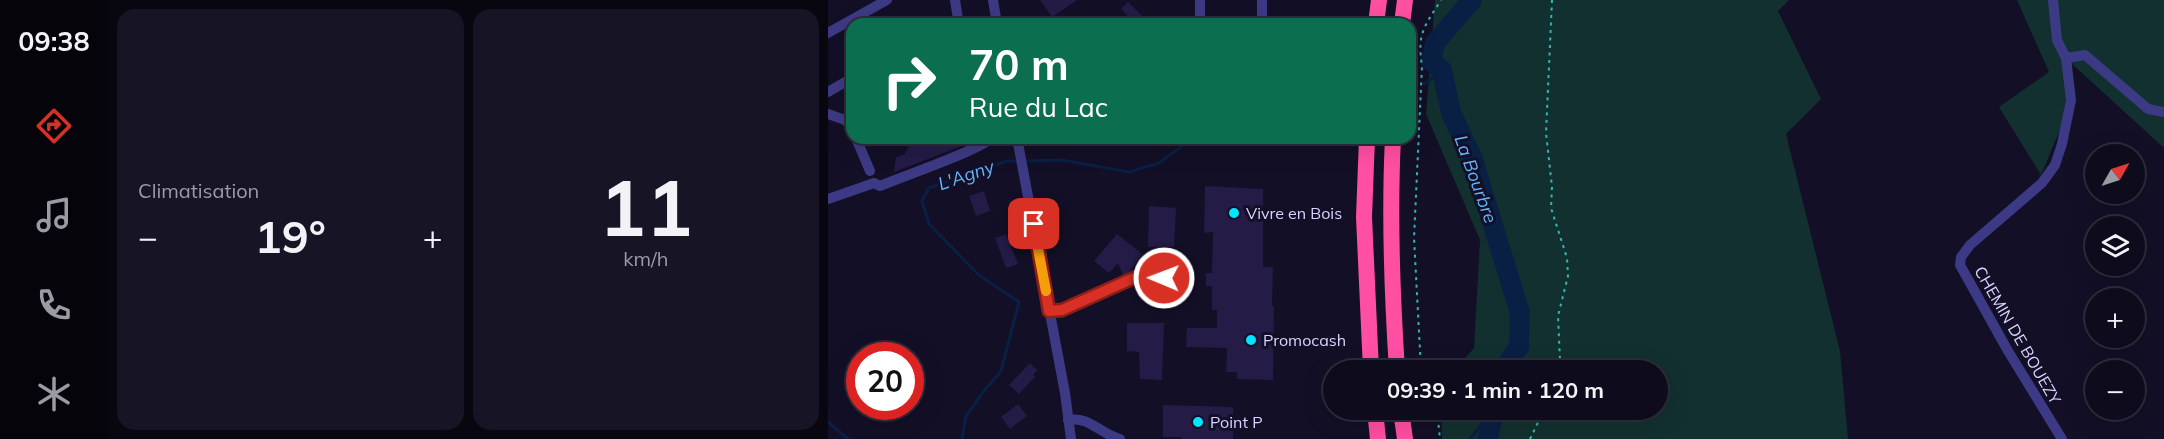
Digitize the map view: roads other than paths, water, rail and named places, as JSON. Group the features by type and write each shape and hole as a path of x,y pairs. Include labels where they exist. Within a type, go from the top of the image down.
{"highway":[{"path":"1377,18 1379,0"},
{"path":"1403,18 1405,0"},
{"path":"1367,144 1364,217 1371,360"},
{"path":"1392,144 1391,257 1396,360"},
{"path":"1376,420 1378,439"},
{"path":"1402,420 1405,439"}],"street":[{"path":"854,18 886,0"},
{"path":"955,0 958,18"},
{"path":"993,0 996,18"},
{"path":"1200,0 1200,18"},
{"path":"1262,0 1262,18"},
{"name":"CHEMIN DE BOUEZY","path":"2053,0 2058,40 2066,58 2071,100 2055,165 2042,183 1970,245 1961,257 1960,265 2008,351 2062,439"},
{"path":"828,33 846,23"},
{"path":"2066,58 2085,55 2148,108 2164,112"},
{"path":"828,92 846,82"},
{"path":"828,114 846,122"},
{"path":"859,144 870,171"},
{"path":"829,196 874,183 880,186 983,144"},
{"path":"1018,144 1065,393 1071,439"},
{"path":"1049,311 1062,310 1136,277 1164,278"},
{"path":"1068,420 1085,419 1107,437 1120,439"}],"waterway":[{"name":"La Bourbre","path":"1472,0 1435,43 1431,61 1442,70 1451,113 1472,157 1520,313 1519,347 1510,360"},
{"name":"L'Agny","path":"1424,84 1442,70"},
{"name":"L'Agny","path":"1025,161 1062,160 1129,172 1159,163 1185,144"},
{"name":"L'Agny","path":"962,439 966,416 1001,371 1019,302 979,275 929,224 922,201 929,188 1007,161 1018,161"},
{"path":"1470,439 1485,420"},
{"name":"La Bourbre","path":"1488,439 1492,420"},
{"name":"L'Agny","path":"828,422 848,439"}],"place":[{"name":"Vivre en Bois","path":"1234,213"},
{"name":"Promocash","path":"1251,340"},
{"name":"Point P","path":"1198,422"}]}
